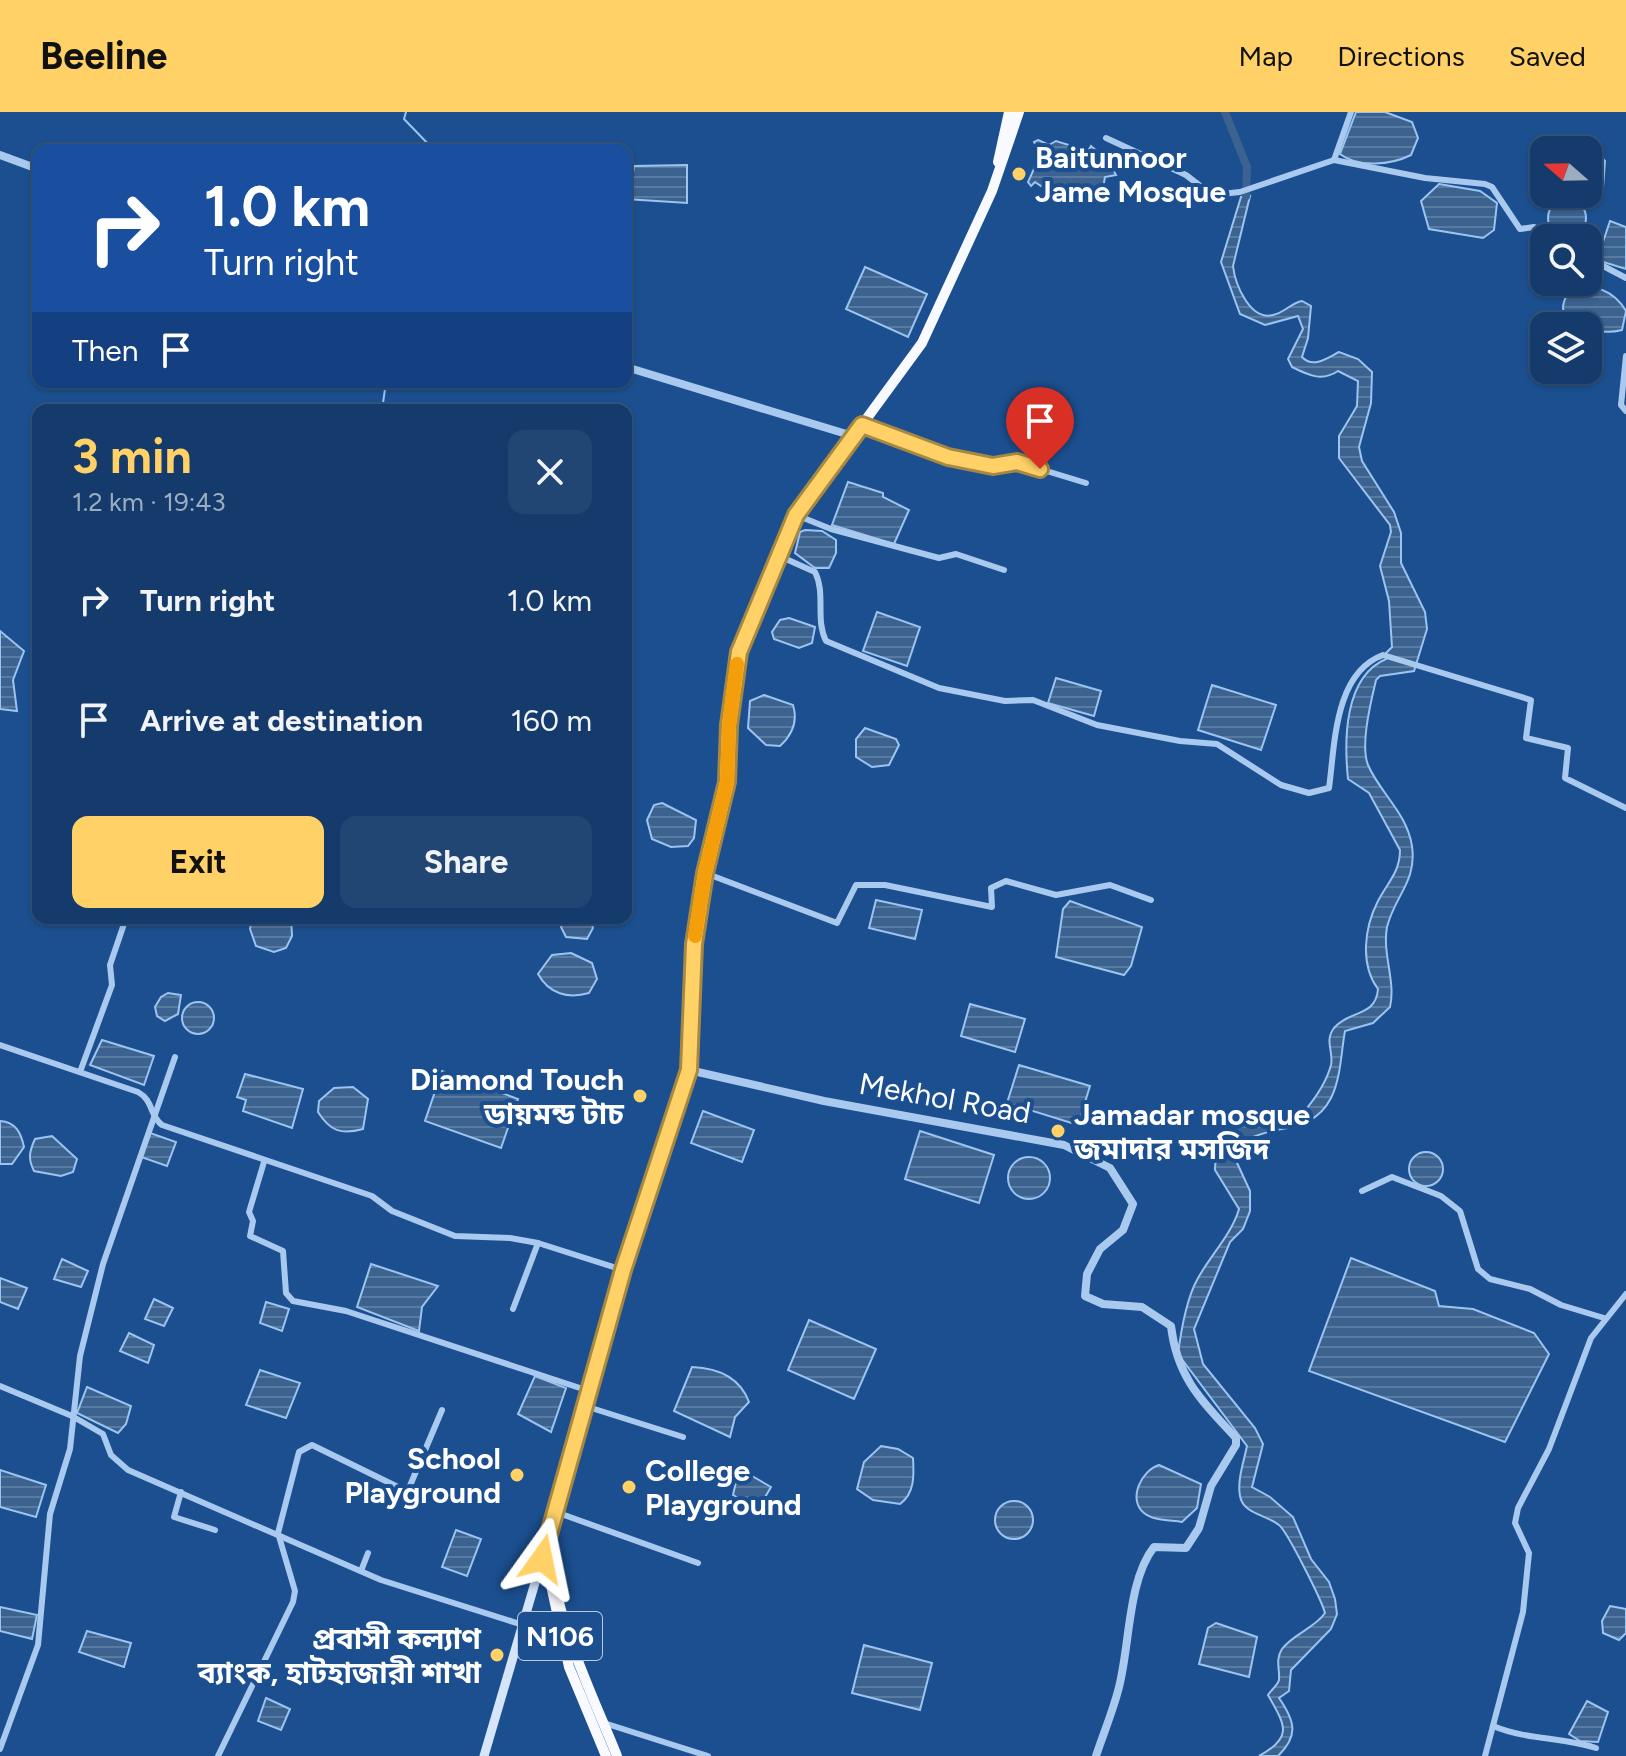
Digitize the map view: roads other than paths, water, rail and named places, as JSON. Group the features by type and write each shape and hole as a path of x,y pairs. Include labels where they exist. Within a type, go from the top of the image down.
{"highway":[{"path":"992,191 1009,112"},
{"name":"N106","path":"606,1756 569,1667 547,1558 553,1511 623,1270 689,1070 694,944 705,873 727,782 729,725 739,652 796,515 922,343 992,191 1019,112"},
{"name":"N106","path":"559,1611 617,1756"}],"main road":[{"path":"484,1756 523,1625 547,1558"}],"street":[{"path":"1334,160 1351,112"},
{"path":"1106,138 1186,175 1212,195 1240,192 1334,160 1425,178 1485,184 1492,187 1520,229 1530,228"},
{"path":"0,155 32,167"},
{"path":"1602,265 1626,278"},
{"path":"1626,356 1621,405 1626,411"},
{"path":"632,369 853,436"},
{"path":"862,425 948,457 993,466 1017,462 1086,483"},
{"path":"796,515 831,529 939,558 956,554 1004,570"},
{"path":"777,555 815,572 819,588 818,626 826,641 939,688 1005,701 1033,700 1097,725 1180,741 1217,744 1281,785 1309,793 1329,788 1341,701 1369,660 1383,655 1531,700 1526,738 1568,748 1565,778 1626,808"},
{"path":"705,873 837,923 856,885 885,885 992,907 991,888 1006,881 1056,895 1110,885 1151,900"},
{"path":"80,1072 112,985 110,965 124,924"},
{"path":"0,1045 145,1096 151,1101 154,1115 162,1125 372,1196 392,1211 455,1236 510,1238 538,1243 623,1270"},
{"path":"0,1749 38,1645 50,1514 70,1449 80,1356 103,1264 175,1057"},
{"name":"Mekhol Road","path":"689,1070 824,1101 1064,1145 1110,1168 1133,1204 1123,1230 1100,1249 1093,1261 1087,1274 1085,1296 1103,1304 1142,1307 1171,1326 1175,1356 1198,1398 1236,1438 1236,1445 1204,1501 1195,1537 1186,1548 1154,1547 1148,1555 1140,1574 1118,1691 1096,1756"},
{"path":"264,1162 249,1212 253,1221 250,1236 283,1251 286,1293 293,1301 346,1311 589,1391"},
{"path":"1362,1191 1392,1177 1441,1196 1460,1211 1478,1269 1490,1279 1530,1289 1561,1305 1604,1318"},
{"path":"513,1309 538,1243"},
{"path":"1485,1756 1525,1597 1529,1553 1515,1523 1518,1508 1549,1449 1591,1338 1626,1294"},
{"path":"0,1386 72,1416 103,1434 116,1463 361,1571 523,1625"},
{"path":"585,1406 683,1437"},
{"path":"218,1756 293,1602 295,1591 278,1533 296,1460 305,1447 312,1445 402,1489 409,1488 442,1410"},
{"path":"181,1492 174,1517 215,1530"},
{"path":"553,1511 698,1563"},
{"path":"361,1571 368,1553"},
{"path":"604,1723 708,1756"},
{"path":"1493,1726 1530,1739 1567,1739 1596,1748"}],"water":[{"path":"1356,112 1385,112 1412,122 1418,138 1411,155 1375,164 1340,154"},
{"path":"1038,140 1049,145 1056,141 1088,151 1091,146 1098,152 1114,156 1111,166 1116,175 1105,177 1102,194 1090,200 1082,196 1073,201 1072,192 1057,190 1047,183 1041,186 1035,182 1031,186 1028,182 1037,162 1044,160 1034,142"},
{"path":"1602,158 1605,161 1602,189"},
{"path":"687,165 687,203 632,199 634,166"},
{"path":"1439,184 1480,191 1497,203 1494,230 1483,238 1429,229 1421,201"},
{"path":"1250,196 1233,266 1245,300 1265,315 1277,314 1302,301 1311,306 1308,338 1302,357 1315,362 1339,352 1358,359 1372,372 1371,403 1359,447 1362,461 1394,512 1401,533 1401,563 1425,612 1427,629 1414,671 1380,676 1376,680 1366,735 1368,765 1405,823 1412,846 1413,859 1408,879 1387,927 1390,1007 1373,1023 1345,1031 1337,1082 1321,1112 1296,1126 1255,1136 1233,1154 1250,1191 1250,1211 1243,1229 1230,1242 1194,1329 1203,1364 1255,1428 1263,1444 1252,1487 1270,1497 1293,1517 1311,1559 1329,1582 1335,1599 1337,1614 1331,1629 1291,1670 1289,1691 1279,1698 1289,1714 1292,1735 1278,1756 1259,1756 1278,1743 1282,1736 1282,1722 1268,1695 1279,1680 1280,1653 1292,1639 1325,1613 1283,1530 1242,1502 1239,1484 1247,1446 1178,1354 1184,1316 1193,1288 1239,1209 1215,1170 1223,1141 1237,1124 1255,1114 1302,1114 1320,1091 1332,1060 1329,1042 1334,1028 1367,1009 1376,998 1378,989 1366,958 1367,934 1378,901 1396,871 1400,850 1369,793 1348,779 1347,729 1354,695 1362,680 1372,668 1386,659 1386,653 1392,647 1389,601 1380,566 1391,532 1390,525 1339,458 1339,436 1357,406 1358,381 1338,371 1321,377 1292,367 1288,359 1303,329 1298,316 1265,325 1240,314 1221,262 1241,197"},
{"path":"1552,208 1582,208 1584,224 1550,224 1548,218"},
{"path":"1610,221 1626,227 1626,269 1602,262 1602,245"},
{"path":"865,267 927,294 908,337 846,309"},
{"path":"1602,290 1609,293 1626,311 1622,330 1602,331 1602,312 1564,312 1566,296 1602,296"},
{"path":"848,482 883,493 883,497 909,510 894,544 832,525"},
{"path":"822,531 836,540 836,553 829,568 815,568 795,553 800,532"},
{"path":"877,612 920,627 907,666 863,651"},
{"path":"789,618 815,627 812,643 799,648 774,639 772,632 780,620"},
{"path":"0,631 24,651 13,680 17,711 0,709"},
{"path":"1056,678 1101,691 1094,716 1048,703"},
{"path":"1212,685 1276,705 1261,750 1198,730"},
{"path":"764,695 793,705 793,727 780,746 766,745 748,728 750,701"},
{"path":"865,728 896,739 899,745 889,765 872,767 856,757 856,739"},
{"path":"662,803 696,820 694,838 688,846 671,847 652,839 647,820 654,805"},
{"path":"876,900 922,910 915,939 869,928"},
{"path":"1070,901 1142,927 1131,966 1124,975 1056,957 1063,909"},
{"path":"251,924 291,924 292,936 286,948 274,952 256,946"},
{"path":"562,924 592,924 593,928 587,939 566,937"},
{"path":"571,953 592,963 597,979 589,993 560,993 542,981 538,974 552,955"},
{"path":"168,993 181,995 178,1014 165,1021 157,1016 155,1007 161,997"},
{"path":"198,1002 210,1006 214,1018 210,1030 198,1034 186,1030 182,1018 186,1006"},
{"path":"970,1004 1025,1019 1015,1052 961,1036"},
{"path":"102,1040 154,1056 144,1085 90,1065"},
{"path":"1019,1065 1090,1086 1078,1125 1007,1103"},
{"path":"442,1071 518,1099 501,1148 425,1121"},
{"path":"245,1074 303,1089 292,1128 243,1111 246,1100 237,1097"},
{"path":"353,1087 368,1099 363,1129 348,1132 337,1130 327,1124 318,1112 319,1101 334,1088"},
{"path":"703,1111 754,1130 742,1162 691,1143"},
{"path":"0,1121 14,1126 23,1142 24,1147 12,1164 0,1164"},
{"path":"920,1131 994,1155 979,1203 905,1179"},
{"path":"150,1133 176,1142 167,1166 141,1157"},
{"path":"52,1136 77,1159 73,1172 61,1176 34,1171 30,1155 35,1139"},
{"path":"1426,1152 1438,1157 1443,1169 1438,1181 1426,1186 1414,1181 1409,1169 1414,1157"},
{"path":"1029,1157 1044,1163 1050,1178 1044,1193 1029,1199 1014,1193 1008,1178 1014,1163"},
{"path":"1351,1258 1435,1291 1439,1306 1473,1309 1534,1333 1549,1354 1505,1442 1309,1371"},
{"path":"62,1259 88,1271 81,1287 54,1279"},
{"path":"371,1264 438,1286 422,1307 419,1331 357,1307"},
{"path":"0,1278 27,1288 18,1309 0,1302"},
{"path":"154,1299 173,1308 164,1326 145,1319"},
{"path":"266,1302 289,1309 282,1331 260,1323"},
{"path":"809,1320 876,1349 854,1399 788,1370"},
{"path":"129,1333 154,1345 148,1363 120,1351"},
{"path":"692,1367 727,1376 745,1394 749,1402 735,1417 730,1437 674,1411"},
{"path":"260,1370 300,1383 286,1418 246,1405"},
{"path":"535,1376 566,1388 551,1432 518,1414"},
{"path":"87,1387 131,1406 126,1424 118,1433 77,1413"},
{"path":"881,1446 898,1449 913,1458 911,1489 900,1504 873,1500 857,1489 864,1462"},
{"path":"1159,1465 1201,1484 1197,1508 1182,1522 1152,1518 1139,1507 1137,1493 1142,1479"},
{"path":"0,1470 46,1485 36,1517 0,1507"},
{"path":"745,1472 771,1487 758,1509 733,1495 736,1482"},
{"path":"1014,1501 1027,1507 1033,1520 1027,1533 1014,1539 1001,1533 995,1520 1001,1507"},
{"path":"456,1530 481,1539 467,1576 442,1567"},
{"path":"1610,1606 1626,1609 1626,1633 1619,1640 1603,1633 1602,1621"},
{"path":"0,1607 37,1615 32,1639 0,1631"},
{"path":"1216,1623 1257,1637 1249,1677 1199,1664 1208,1628"},
{"path":"87,1631 131,1643 124,1667 79,1652"},
{"path":"864,1645 932,1663 920,1710 852,1693"},
{"path":"266,1698 290,1709 281,1730 258,1721"},
{"path":"1587,1701 1608,1712 1598,1742 1580,1741 1569,1734"}],"waterway":[{"path":"406,112 404,119 428,144"},
{"path":"1225,112 1247,167 1246,196"},
{"path":"383,404 385,388"}],"place":[{"name":"Baitunnoor Jame Mosque","path":"1019,174"},
{"name":"Diamond Touch ডায়মন্ড টাচ","path":"640,1096"},
{"name":"Jamadar mosque জমাদার মসজিদ","path":"1058,1131"},
{"name":"School Playground","path":"517,1475"},
{"name":"College Playground","path":"629,1487"},
{"name":"প্রবাসী কল্যাণ ব্যাংক, হাটহাজারী শাখা","path":"497,1655"}]}
